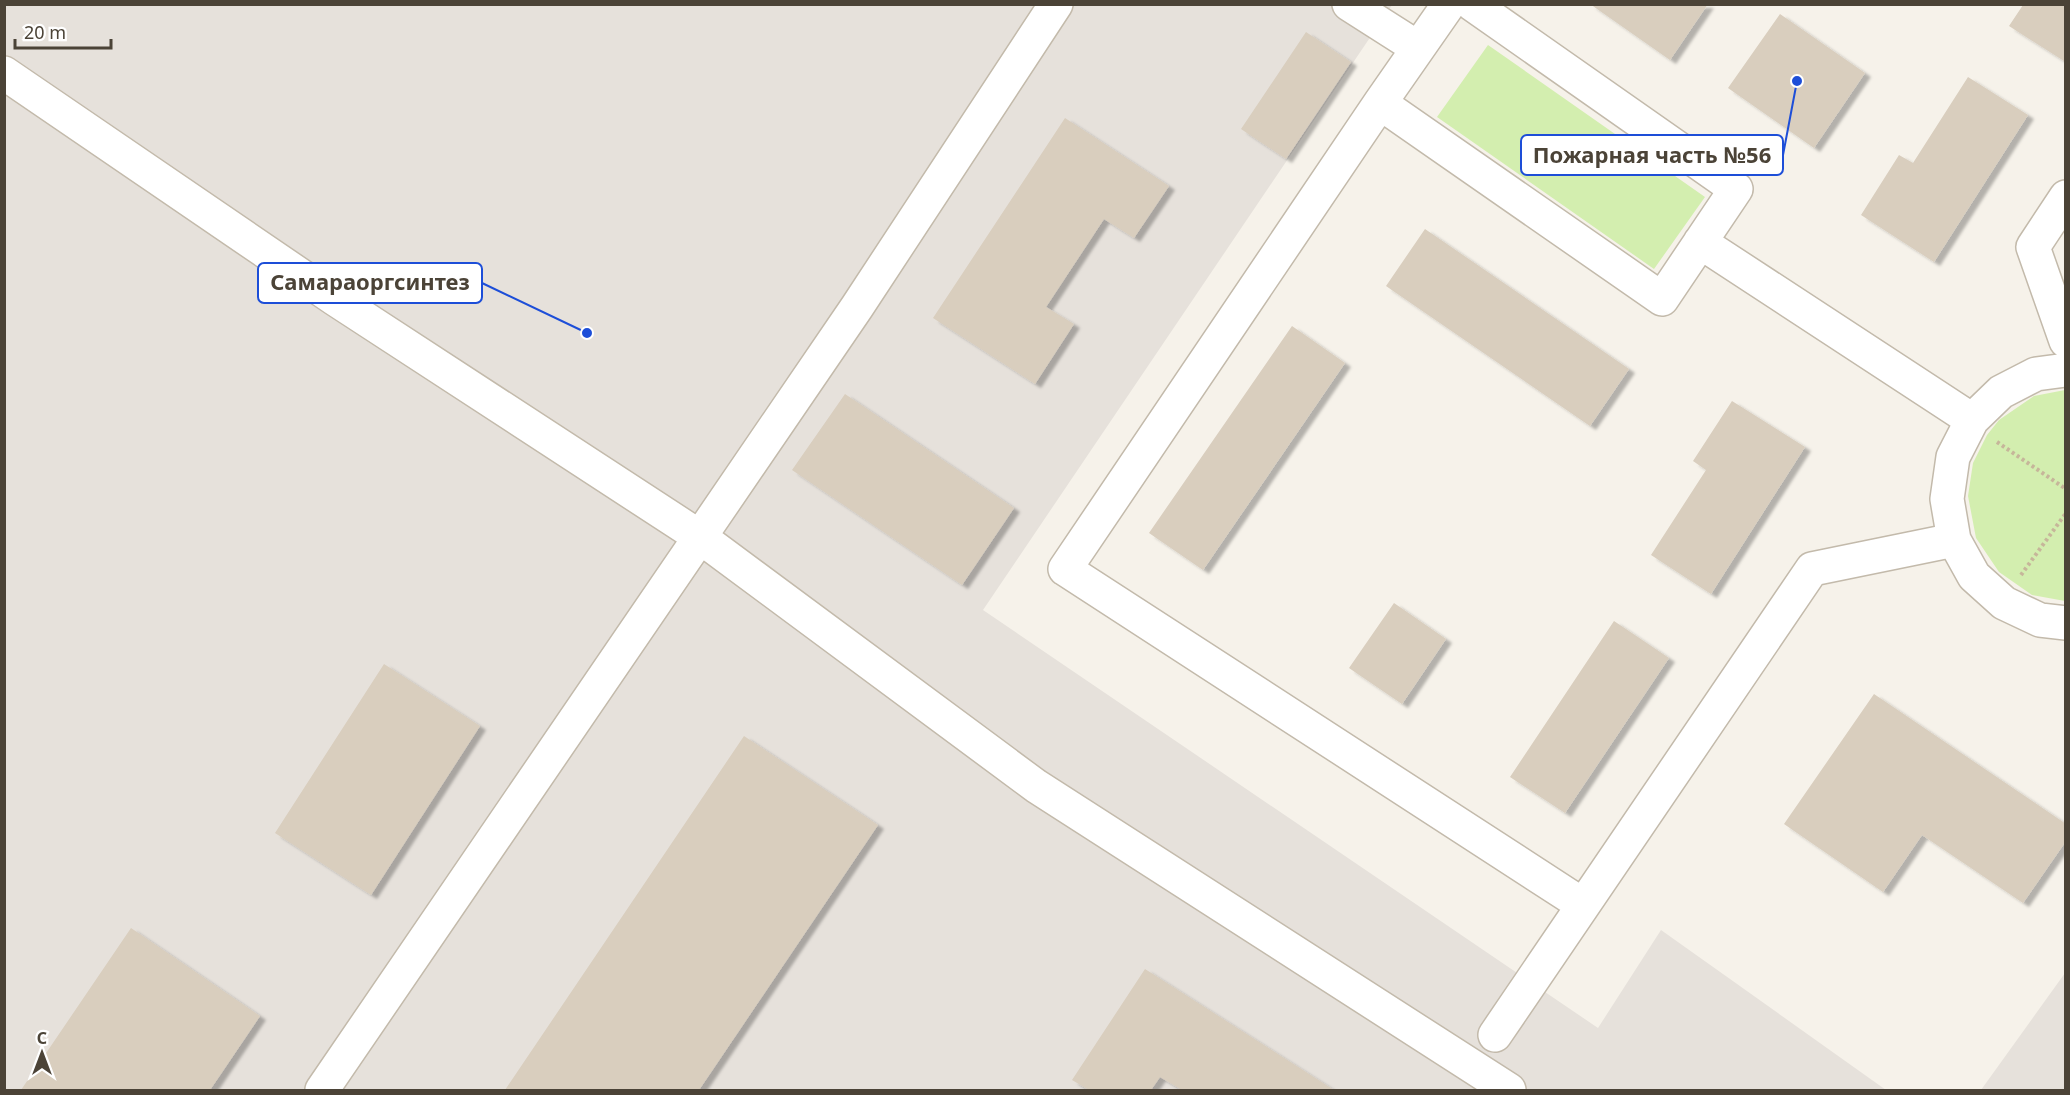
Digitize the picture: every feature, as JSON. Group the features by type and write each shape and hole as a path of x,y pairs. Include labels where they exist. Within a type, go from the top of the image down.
{"street":[{"path":"322,1090 856,307 1056,4"},
{"path":"1349,4 1418,48"},
{"path":"1449,4 1065,569 1583,905"},
{"path":"1380,103 1662,299 1736,189 1472,4"},
{"path":"4,73 335,299 700,537 1036,786 1509,1090"},
{"path":"2066,197 2033,247 2066,341"},
{"path":"1700,242 1972,420"},
{"path":"2066,370 2036,374 2001,392 1972,420 1953,457 1947,499 1954,540 1974,576 2004,603 2040,620 2066,623"},
{"path":"1495,1035 1812,569 1954,540"}],"path":[{"path":"1996,442 2066,489"},
{"path":"2015,583 2066,513"}],"shaded area":[{"path":"5,4 1392,5 983,610 1598,1028 1661,930 1886,1090 5,1090"},
{"path":"2065,973 2065,1090 1981,1090"}],"green space":[{"path":"1488,45 1705,197 1654,269 1437,117"},
{"path":"2066,390 2065,601 2032,595 1999,572 1976,538 1968,496 1973,463 1987,435 1999,420 2034,396"}],"building":[{"path":"1590,4 1708,4 1670,60"},
{"path":"2023,5 2066,5 2066,58 2064,61 2009,26"},
{"path":"1780,14 1865,73 1814,148 1728,88"},
{"path":"1306,32 1351,62 1286,159 1241,129"},
{"path":"1968,77 2028,115 1934,262 1861,215 1899,155 1913,163"},
{"path":"1065,118 1169,186 1134,238 1104,219 1046,307 1074,324 1035,384 933,318"},
{"path":"1425,229 1629,369 1590,426 1386,286"},
{"path":"1292,326 1345,363 1203,570 1149,533"},
{"path":"845,394 1014,508 962,585 792,470"},
{"path":"1732,401 1805,447 1711,594 1651,555 1706,470 1693,461"},
{"path":"1394,603 1446,639 1402,704 1349,668"},
{"path":"1614,621 1669,658 1565,813 1510,777"},
{"path":"384,664 480,726 371,895 275,833"},
{"path":"1874,694 2066,824 2066,841 2023,903 1922,835 1883,892 1784,824"},
{"path":"744,736 878,825 699,1090 505,1090"},
{"path":"131,928 260,1016 210,1090 21,1090"},
{"path":"1145,969 1334,1090 1182,1090 1160,1077 1151,1090 1089,1090 1072,1080"}],"place":[{"name":"Пожарная часть №56","path":"1797,81"},
{"name":"Самараоргсинтез","path":"587,333"}]}
